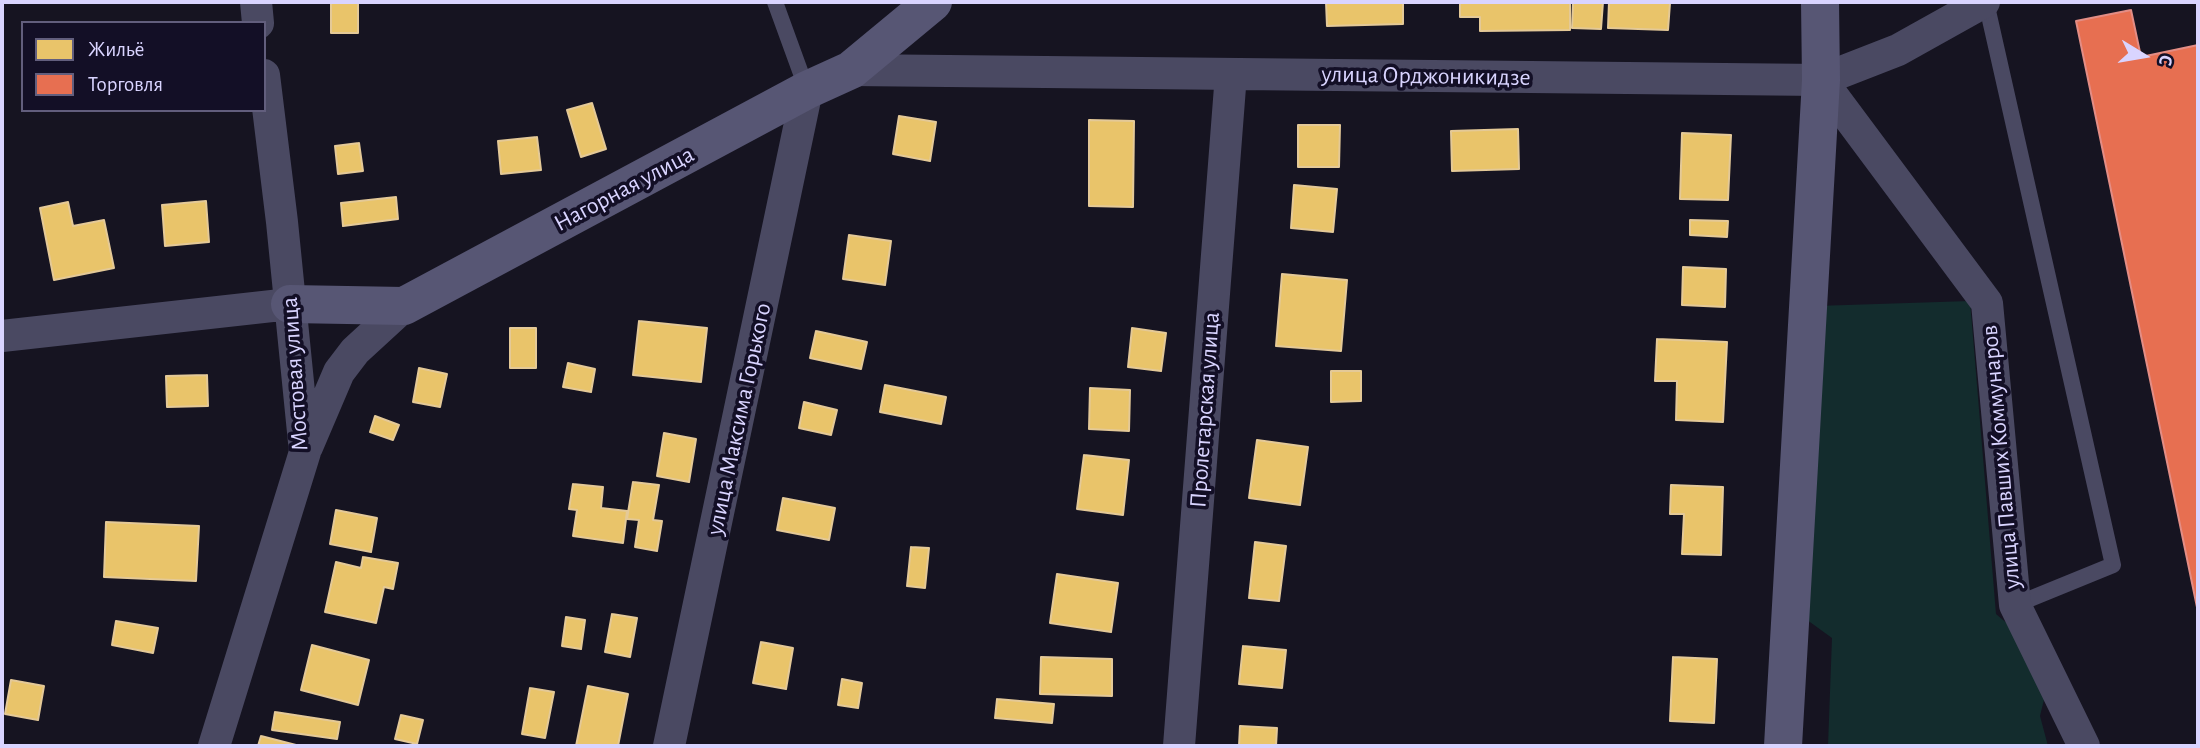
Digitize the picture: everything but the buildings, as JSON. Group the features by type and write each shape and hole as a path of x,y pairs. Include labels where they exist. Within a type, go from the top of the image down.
{"street":[{"path":"256,2 258,21"},
{"name":"Нагорная улица","path":"290,304 404,306 807,90 851,70 933,2"},
{"path":"1783,746 1821,80 1821,2"},
{"name":"улица Орджоникидзе","path":"851,70 1821,80 1898,50 1985,2"},
{"name":"Пролетарская улица","path":"1179,746 1231,74"},
{"name":"улица Павших Коммунаров","path":"1821,80 1987,303 2015,605 2084,746"},
{"name":"улица Максима Горького","path":"669,746 807,90"},
{"name":"Мостовая улица","path":"214,746 305,452 266,93"},
{"path":"2,336 290,304"},
{"path":"305,452 339,372 355,351 404,306"}],"lane":[{"path":"775,2 807,90"},
{"path":"1985,2 2113,565 2015,605"}],"green space":[{"path":"1970,301 1996,614 2016,631 2048,683 2040,716 2048,746 1828,746 1832,638 1803,617 1816,306"}]}
